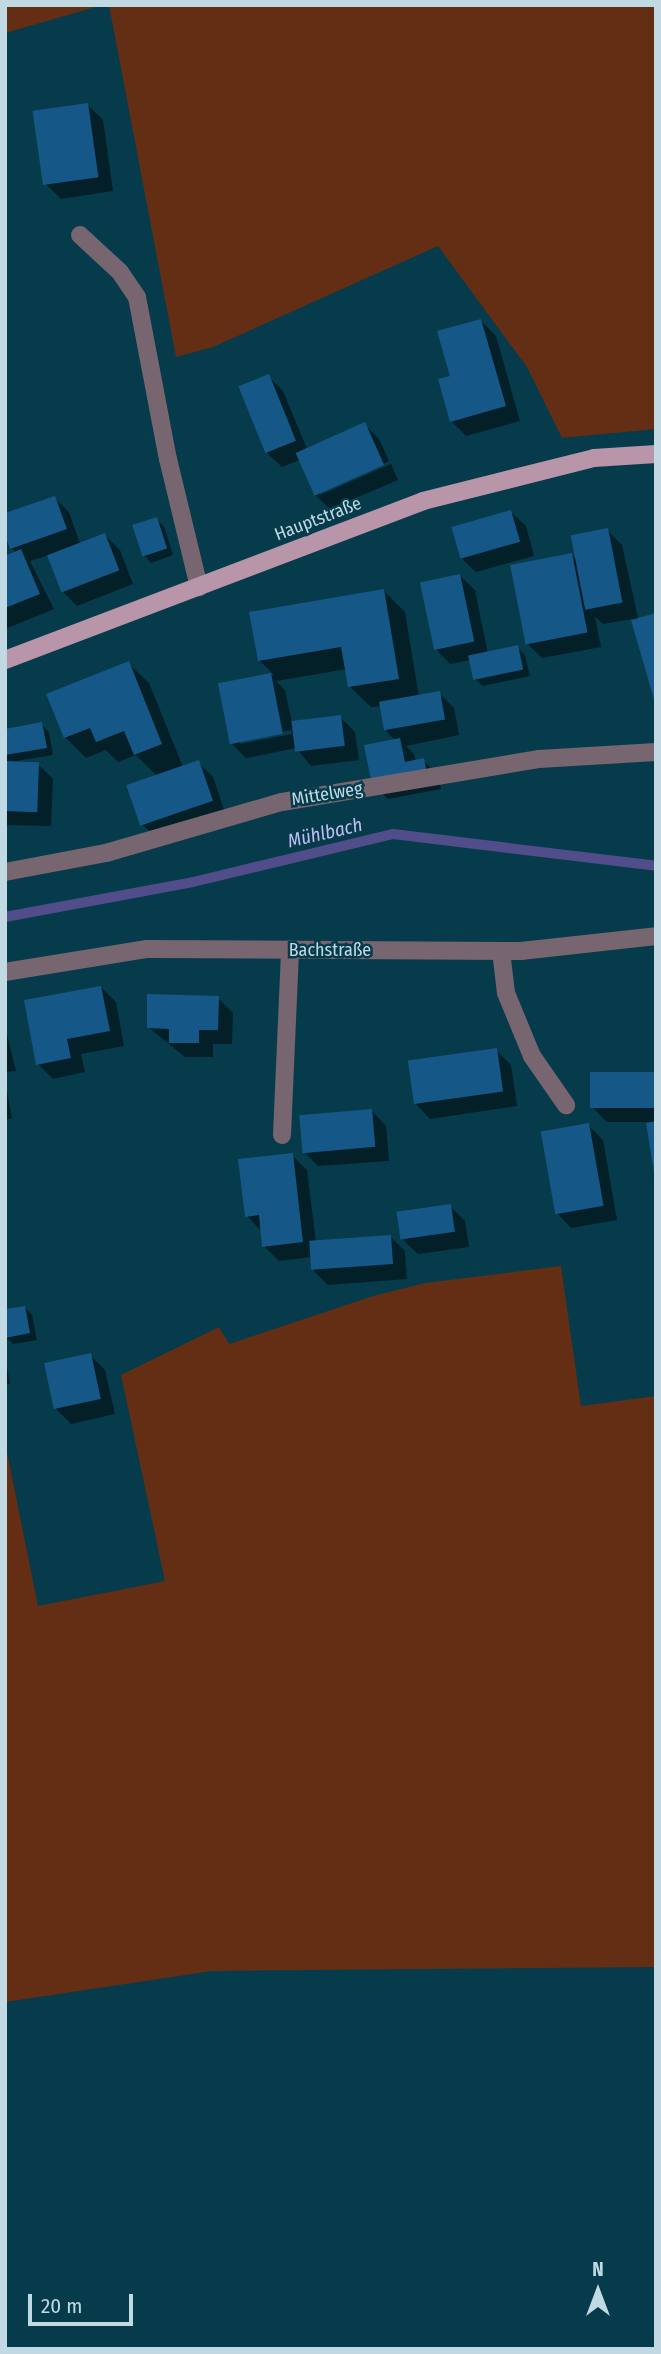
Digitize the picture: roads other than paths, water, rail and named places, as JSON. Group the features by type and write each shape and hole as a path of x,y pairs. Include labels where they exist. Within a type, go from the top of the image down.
{"main road":[{"name":"Hauptstraße","path":"5,660 422,501 594,458 656,454"}],"street":[{"path":"80,235 120,272 137,297 168,459 199,587"},
{"name":"Mittelweg","path":"5,872 106,853 282,802 539,759 656,751"},
{"name":"Bachstraße","path":"5,972 147,949 501,951 656,936"},
{"path":"282,1135 290,949"},
{"path":"501,951 506,993 532,1056 566,1105"}],"waterway":[{"name":"Mühlbach","path":"5,917 193,882 393,834 656,866"}]}
